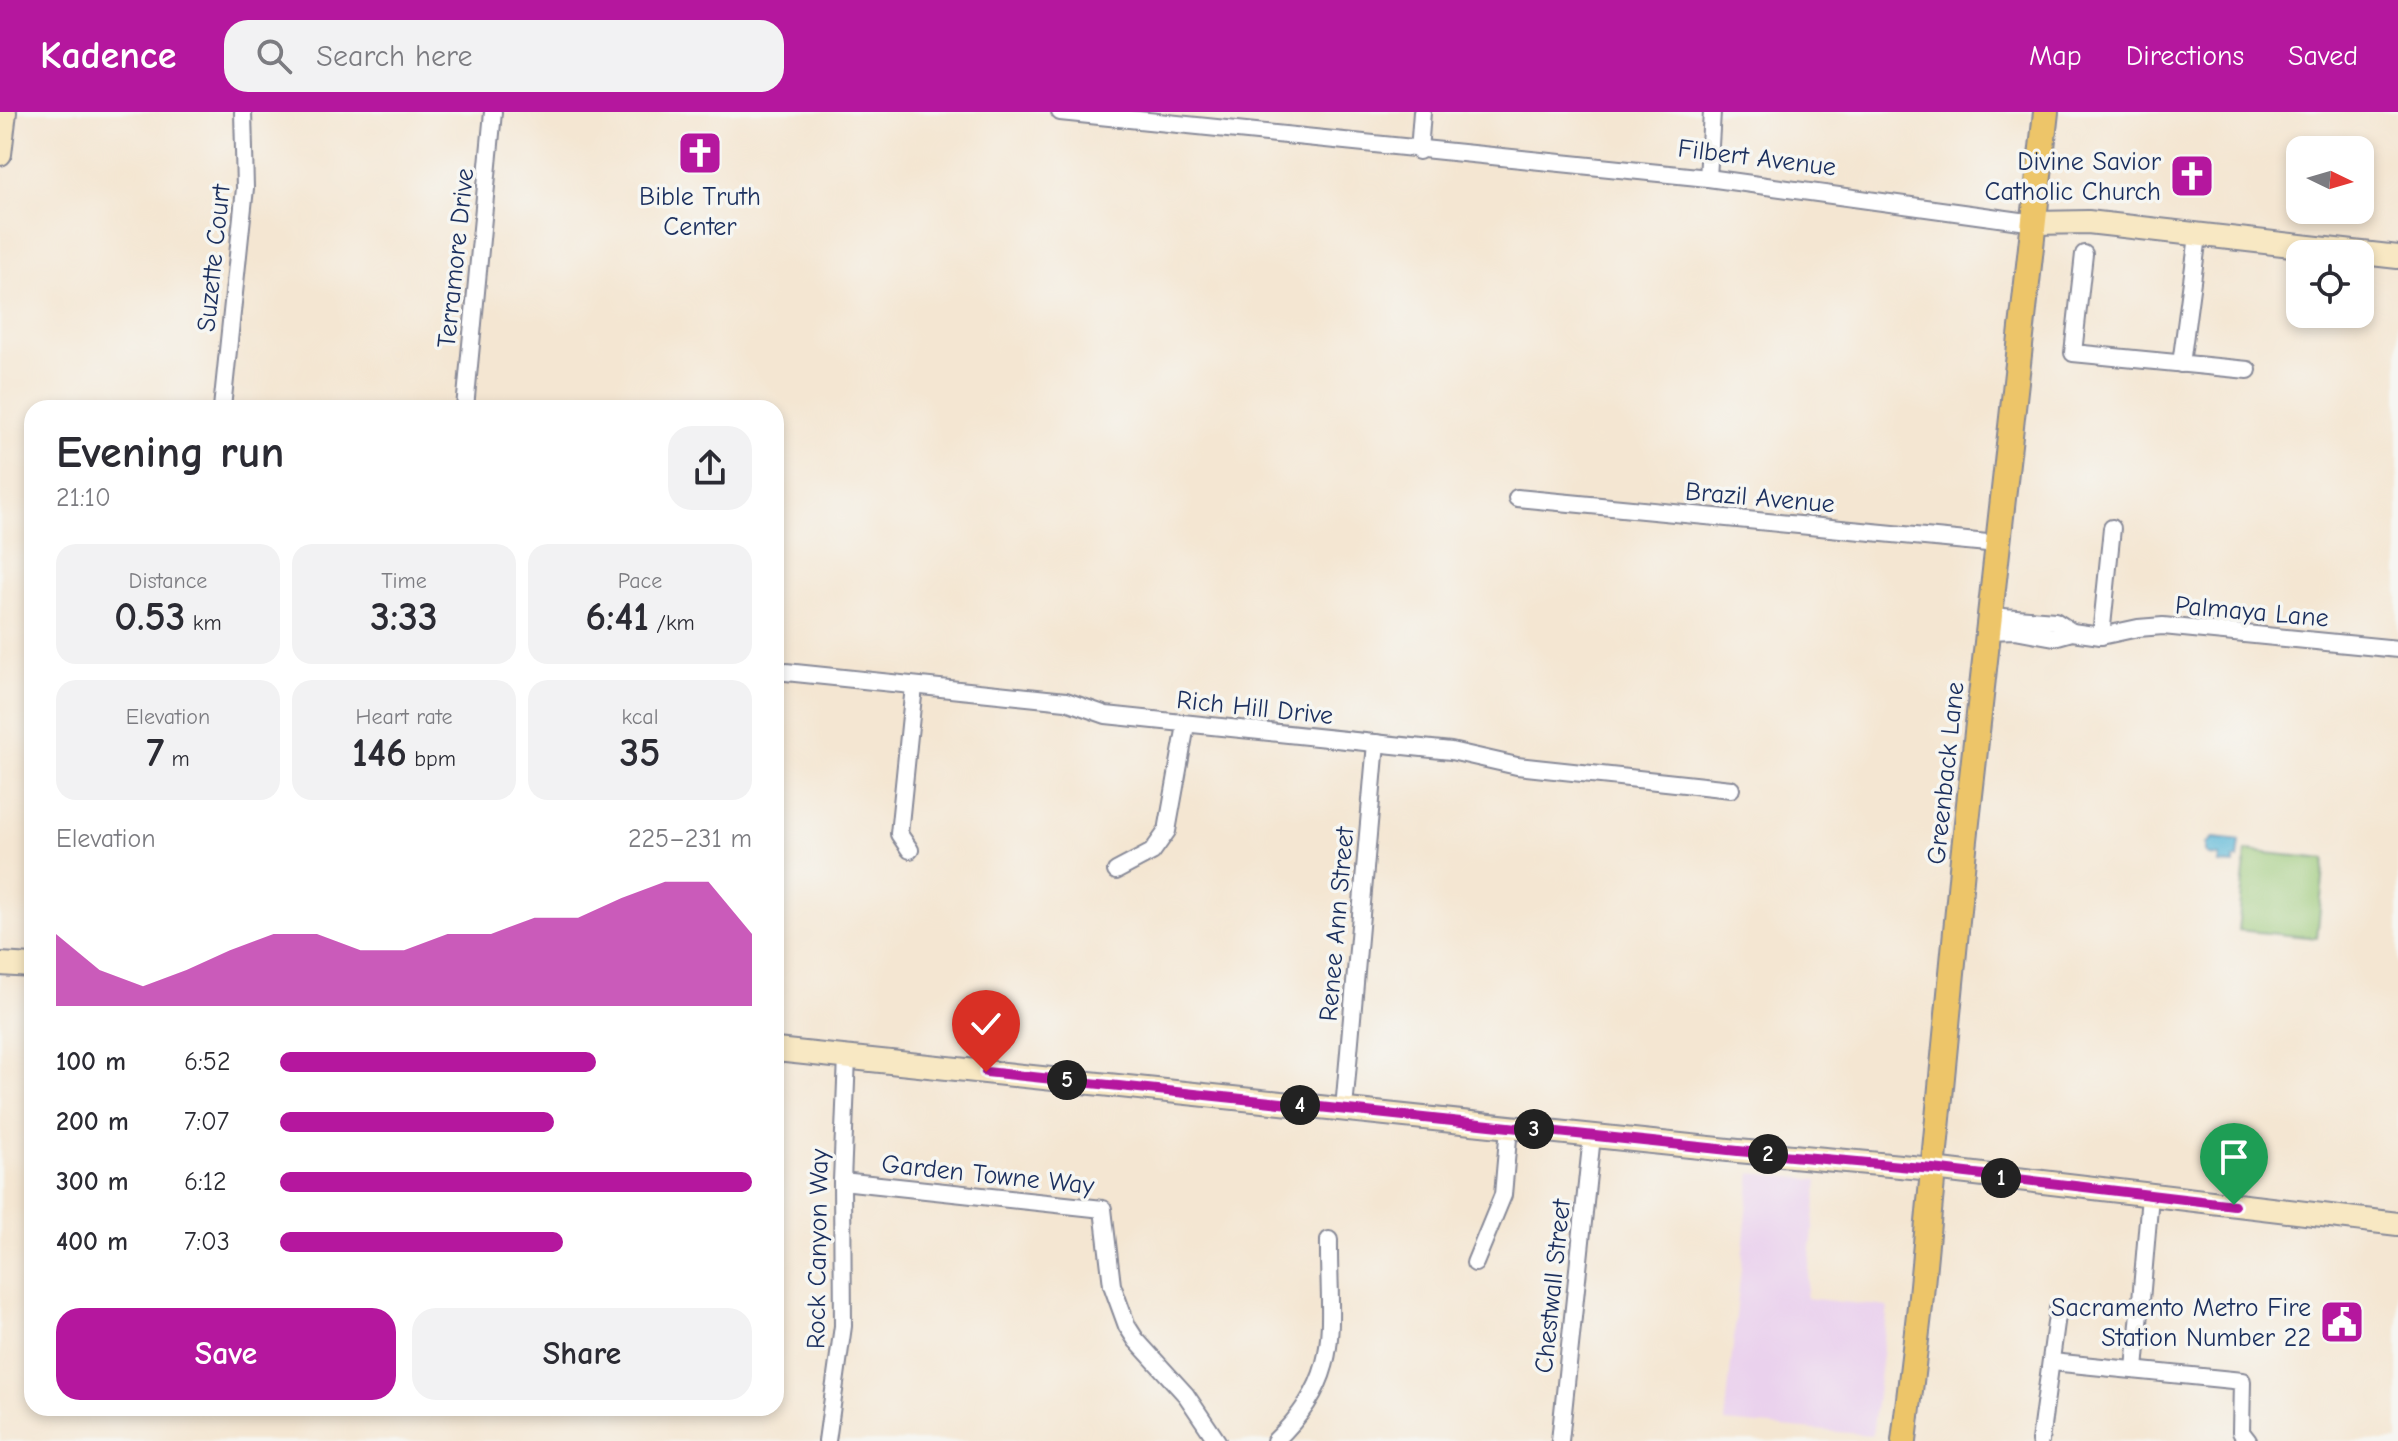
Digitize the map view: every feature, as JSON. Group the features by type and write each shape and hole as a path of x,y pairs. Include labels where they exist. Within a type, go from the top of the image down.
{"main road":[{"name":"Greenback Lane","path":"1904,1441 2046,112"}],"street":[{"path":"0,154 5,112"},
{"name":"Suzette Court","path":"223,400 245,188 243,112"},
{"name":"Terramore Drive","path":"466,400 493,112"},
{"name":"Filbert Avenue","path":"1060,112 1419,151 1708,178 2035,223 2088,222 2398,257"},
{"path":"1419,151 1422,112"},
{"path":"1708,178 1712,112"},
{"path":"2181,364 2198,236"},
{"path":"2084,254 2073,353 2248,370"},
{"name":"Brazil Avenue","path":"1517,498 1998,544"},
{"path":"2101,636 2112,528"},
{"name":"Palmaya Lane","path":"1989,624 2054,637 2072,632 2101,636 2163,626 2398,649"},
{"name":"Rich Hill Drive","path":"784,672 1066,701 1106,715 1451,751 1517,766 1731,789"},
{"path":"910,850 899,834 914,686"},
{"path":"1116,871 1152,852 1167,831 1186,725"},
{"name":"Renee Ann Street","path":"1344,1109 1376,743"},
{"path":"0,964 24,966"},
{"path":"784,1051 1933,1169 2398,1224"},
{"name":"Rock Canyon Way","path":"827,1441 843,1326 842,1181 847,1057"},
{"path":"1475,1263 1503,1195 1509,1127"},
{"name":"Chestwall Street","path":"1560,1441 1592,1136"},
{"name":"Garden Towne Way","path":"842,1181 1103,1209 1112,1285 1127,1326 1186,1395 1217,1441"},
{"path":"2135,1370 2150,1196"},
{"path":"1275,1441 1305,1409 1325,1368 1331,1324 1329,1240"},
{"path":"2040,1441 2058,1308"},
{"path":"2052,1362 2242,1381 2241,1432 2248,1441"}],"shaded area":[{"path":"1751,1173 1818,1180 1806,1298 1888,1307 1872,1435 1725,1422"}],"green space":[{"path":"2246,851 2325,859 2317,938 2238,930"}],"water":[{"path":"2213,838 2240,841 2238,859 2234,859 2234,865 2219,864 2220,857 2206,853 2206,844"}],"place":[{"name":"Bible Truth Center","path":"700,153"},
{"name":"Divine Savior Catholic Church","path":"2192,176"},
{"name":"Sacramento Metro Fire Station Number 22","path":"2342,1322"}],"route":[{"path":"986,1072 1933,1169 2234,1205"}]}
